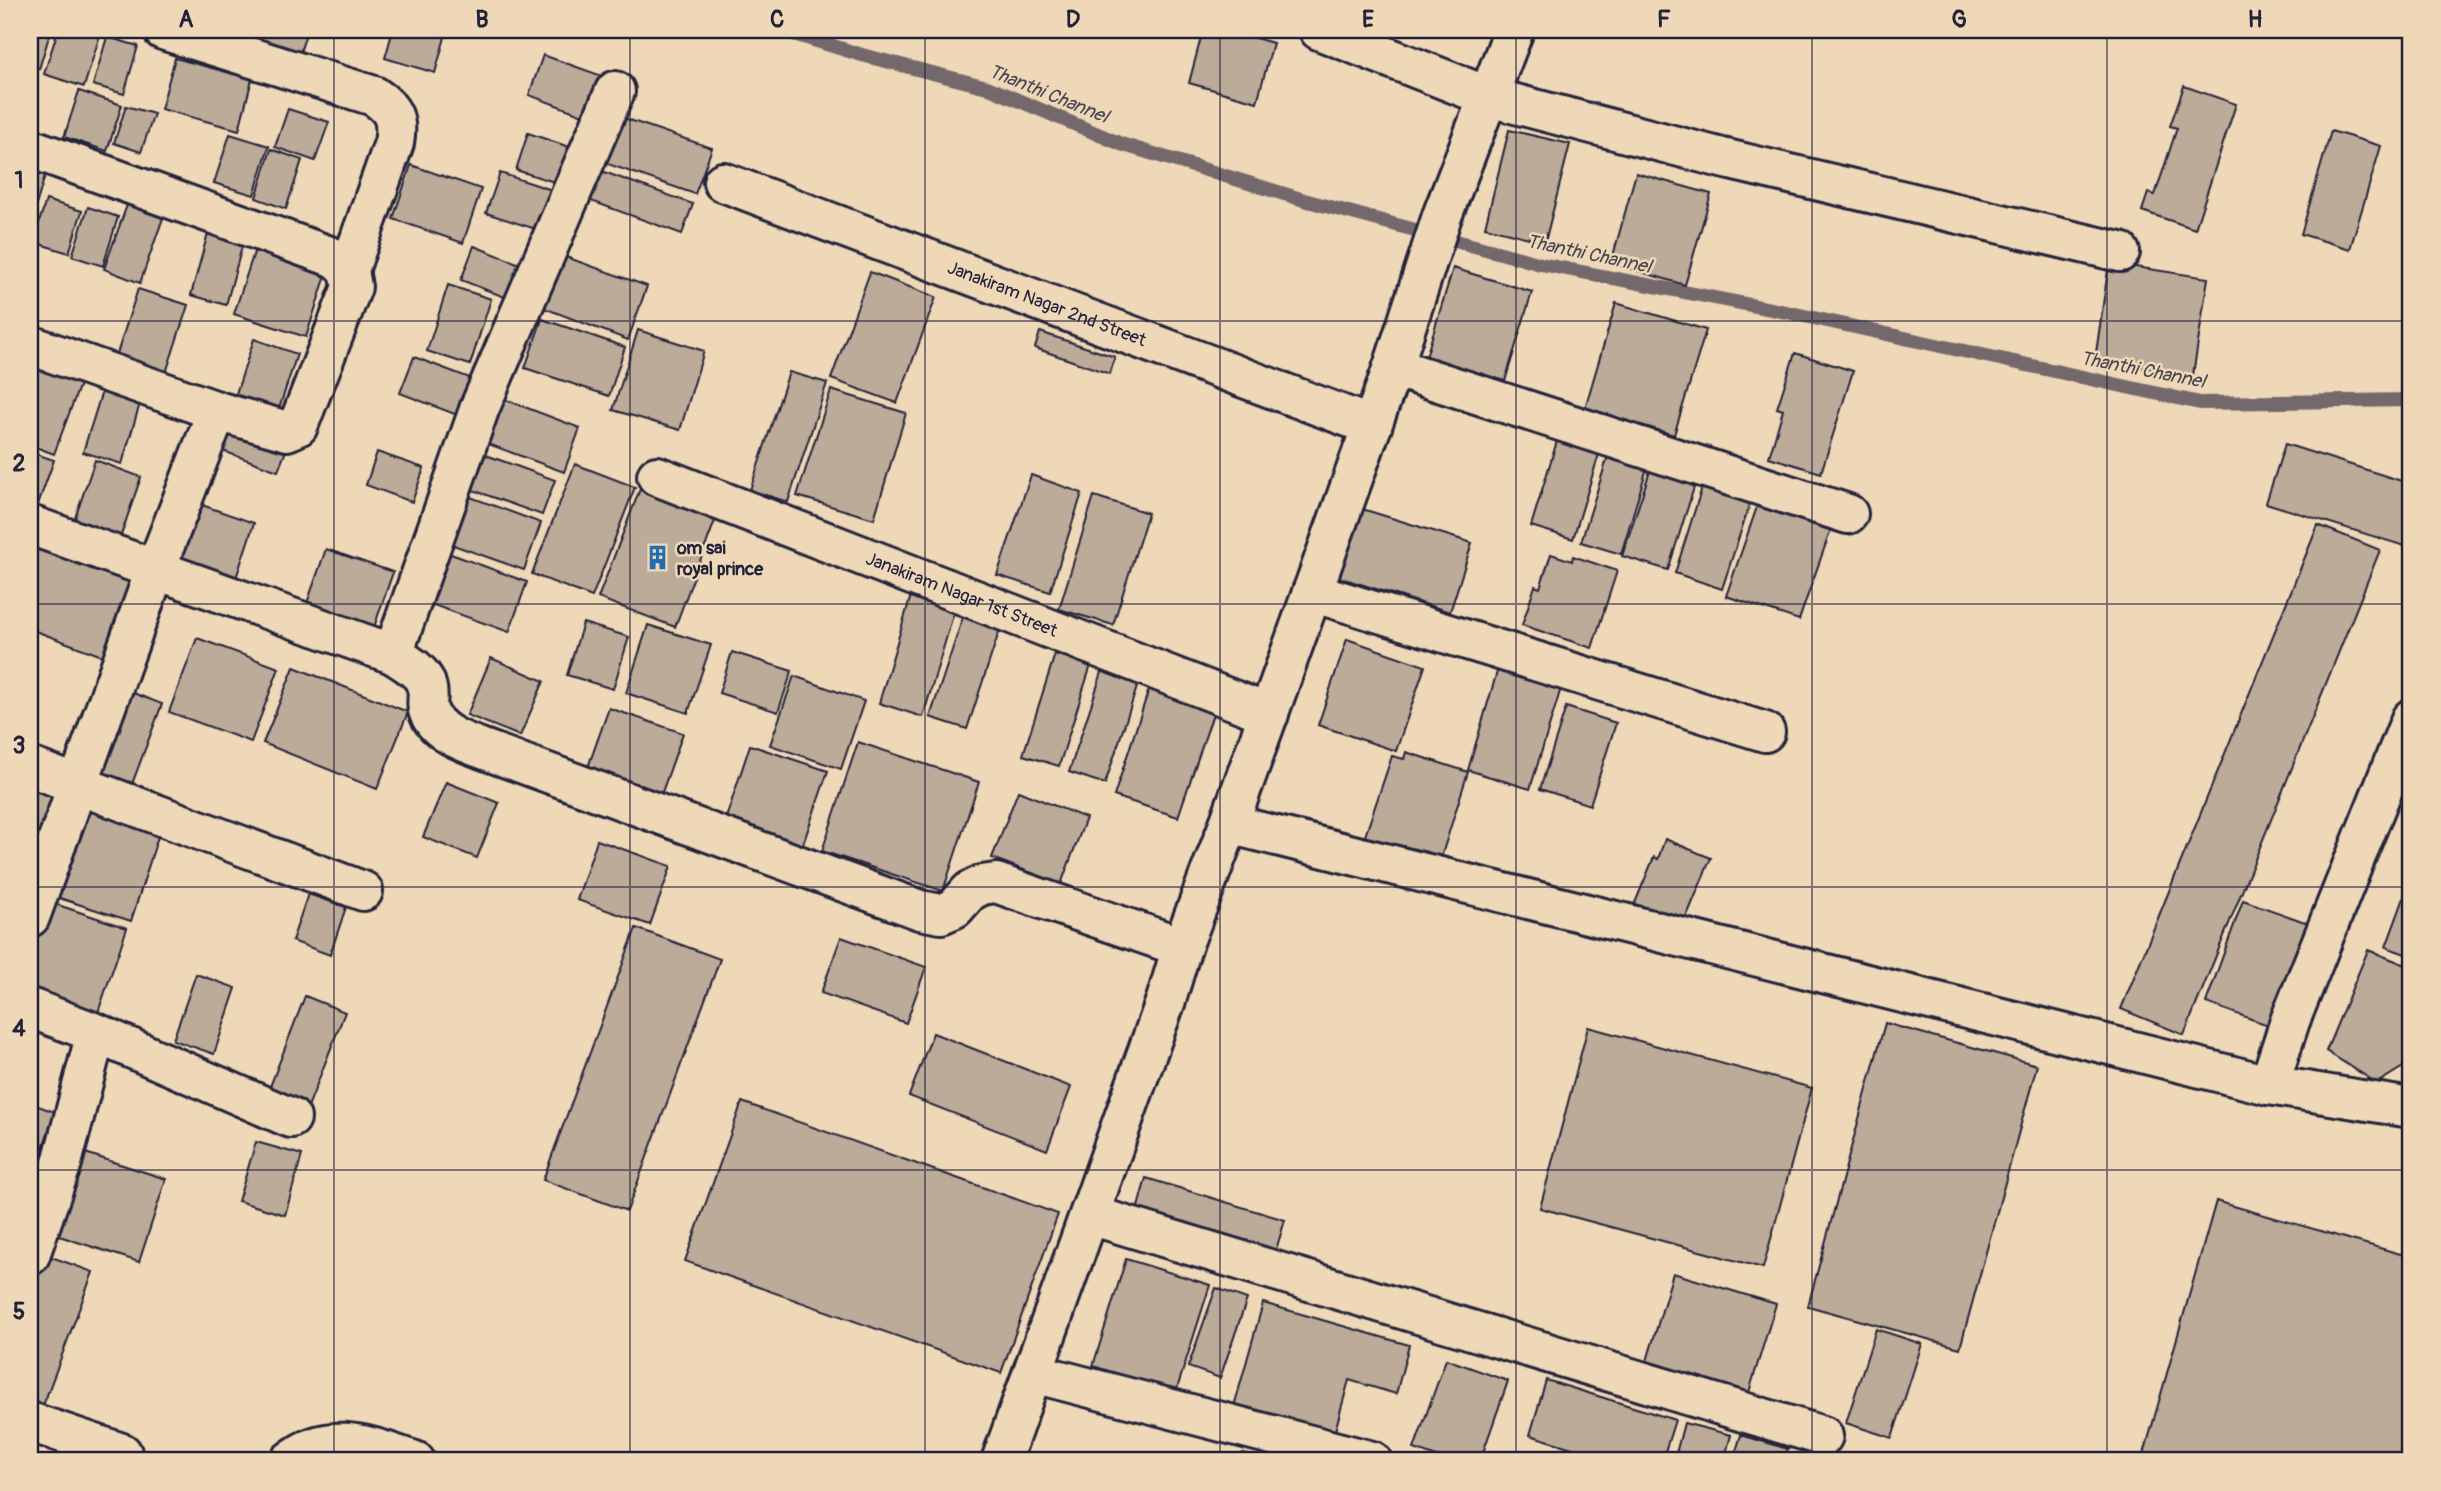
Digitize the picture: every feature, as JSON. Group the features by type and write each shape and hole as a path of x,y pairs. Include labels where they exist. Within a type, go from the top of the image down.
{"street":[{"path":"30,345 216,411 287,430 298,426 352,287 349,270 394,142 395,114 386,103 374,96 163,30"},
{"path":"1319,30 1489,97 1723,158 2120,252"},
{"path":"1001,1461 1166,1000 1182,947 1229,824 1393,367 1442,216 1514,30"},
{"path":"393,654 480,407 615,91"},
{"path":"30,148 338,259 349,270"},
{"name":"Janakiram Nagar 2nd Street","path":"723,182 1372,426"},
{"path":"1393,367 1848,514"},
{"path":"30,917 156,568 216,411"},
{"name":"Janakiram Nagar 1st Street","path":"657,476 1269,714"},
{"path":"30,525 393,654 417,670 427,686 428,710 440,728 459,740 920,909 941,914 955,908 970,891 982,885 996,883 1182,947"},
{"path":"1312,592 1765,732"},
{"path":"2269,1085 2290,1021 2411,719"},
{"path":"30,767 363,891"},
{"path":"1229,824 2269,1085 2411,1108"},
{"path":"30,1008 96,1033 291,1118"},
{"path":"30,1255 62,1163 96,1033"},
{"path":"1090,1215 1823,1436"},
{"path":"1033,1373 1372,1461"},
{"path":"30,1422 122,1453"},
{"path":"290,1461 305,1449 330,1442 365,1445 415,1461"}],"building":[{"path":"30,30 51,30 39,69 30,66"},
{"path":"58,30 82,30 100,35 84,87 44,74"},
{"path":"260,30 307,30 295,69 252,56"},
{"path":"393,30 447,30 435,73 385,58"},
{"path":"1203,30 1227,30 1273,43 1257,102 1189,83"},
{"path":"107,37 138,46 124,94 93,85"},
{"path":"543,55 605,77 591,118 529,95"},
{"path":"175,58 252,79 239,130 161,109"},
{"path":"2184,86 2236,104 2195,229 2142,211 2148,193 2155,195 2177,128 2170,126"},
{"path":"79,91 122,105 107,151 64,137"},
{"path":"126,106 154,114 141,152 114,143"},
{"path":"288,109 329,122 315,161 275,147"},
{"path":"615,115 712,148 695,194 599,161"},
{"path":"1509,130 1570,144 1545,242 1485,227"},
{"path":"2331,131 2381,146 2350,249 2301,234"},
{"path":"528,133 575,149 564,185 516,170"},
{"path":"230,134 269,146 254,195 214,183"},
{"path":"271,149 302,160 286,209 256,198"},
{"path":"30,164 47,169 33,215 30,214"},
{"path":"411,165 481,189 463,243 393,219"},
{"path":"593,168 693,204 682,234 583,198"},
{"path":"500,173 561,193 548,233 486,213"},
{"path":"1636,173 1711,194 1685,285 1611,263"},
{"path":"46,200 82,211 69,253 33,242"},
{"path":"127,205 163,218 140,283 104,269"},
{"path":"88,207 118,217 103,266 72,256"},
{"path":"211,222 246,232 226,305 191,295"},
{"path":"257,243 329,266 306,337 234,314"},
{"path":"474,246 520,264 507,298 461,280"},
{"path":"563,256 647,286 628,340 544,308"},
{"path":"2109,263 2208,278 2193,375 2095,360"},
{"path":"1453,268 1532,292 1505,381 1426,357"},
{"path":"870,272 936,297 897,403 831,379"},
{"path":"448,285 491,299 470,365 427,351"},
{"path":"138,289 188,305 164,379 114,363"},
{"path":"1616,303 1706,330 1674,435 1585,408"},
{"path":"542,319 625,347 609,396 525,368"},
{"path":"638,330 704,351 680,430 613,410"},
{"path":"1040,332 1115,357 1110,374 1035,348"},
{"path":"254,339 297,354 278,412 235,397"},
{"path":"1795,353 1853,371 1821,473 1769,457 1783,410 1777,408"},
{"path":"414,357 478,381 465,418 400,393"},
{"path":"36,367 80,384 54,454 30,445 30,383"},
{"path":"789,372 827,383 788,502 750,490"},
{"path":"103,388 141,400 122,464 83,452"},
{"path":"831,390 906,413 874,519 797,496"},
{"path":"488,393 580,428 564,472 472,438"},
{"path":"222,418 289,443 278,471 212,447"},
{"path":"1557,441 1599,454 1573,539 1531,526"},
{"path":"2285,444 2411,484 2411,548 2266,503"},
{"path":"472,450 555,480 542,515 459,485"},
{"path":"30,452 54,460 33,518 30,516"},
{"path":"377,452 424,468 412,502 366,485"},
{"path":"1608,456 1647,468 1621,554 1581,542"},
{"path":"95,460 141,477 120,538 74,521"},
{"path":"575,464 635,487 592,597 532,574"},
{"path":"1652,465 1697,478 1668,570 1622,556"},
{"path":"1031,475 1082,493 1050,592 997,575"},
{"path":"1704,481 1752,497 1722,589 1675,573"},
{"name":"om sai royal prince","path":"640,489 716,518 675,627 598,598"},
{"path":"454,491 541,523 524,570 436,539"},
{"path":"1094,496 1148,513 1113,625 1059,609"},
{"path":"196,503 254,523 236,578 177,558"},
{"path":"1758,504 1831,529 1799,620 1726,596"},
{"path":"1359,508 1472,543 1450,612 1338,577"},
{"path":"2318,525 2380,550 2184,1035 2121,1009"},
{"path":"38,542 139,580 110,659 30,629 30,565"},
{"path":"326,549 393,572 372,633 305,609"},
{"path":"440,550 527,582 509,632 422,601"},
{"path":"1551,554 1572,561 1573,556 1617,571 1592,648 1522,625 1535,586 1540,588"},
{"path":"912,592 956,605 923,717 879,703"},
{"path":"964,614 1001,626 967,729 930,717"},
{"path":"583,623 629,637 613,689 567,675"},
{"path":"648,625 711,645 688,713 626,693"},
{"path":"197,638 279,668 251,742 169,712"},
{"path":"1347,639 1425,666 1396,751 1318,725"},
{"path":"732,652 792,671 778,712 719,693"},
{"path":"1055,654 1091,665 1059,766 1023,755"},
{"path":"491,658 544,681 520,736 467,715"},
{"path":"1499,665 1562,685 1530,789 1468,770"},
{"path":"294,667 408,712 377,789 263,743"},
{"path":"1103,669 1139,681 1105,784 1069,772"},
{"path":"794,676 864,701 841,769 770,745"},
{"path":"120,688 162,704 132,784 89,767"},
{"path":"1149,689 1214,711 1178,817 1114,796"},
{"path":"1566,707 1616,723 1590,805 1540,789"},
{"path":"609,708 683,733 661,795 587,770"},
{"path":"858,742 979,782 943,891 822,851"},
{"path":"750,745 828,771 802,847 725,821"},
{"path":"1406,752 1468,772 1439,864 1364,839 1392,756 1404,759"},
{"path":"30,782 68,796 30,884"},
{"path":"446,782 499,803 477,858 423,837"},
{"path":"1018,791 1086,818 1061,884 992,858"},
{"path":"83,802 161,827 131,921 53,896"},
{"path":"1665,839 1711,858 1679,935 1630,915 1654,857 1658,859"},
{"path":"597,840 671,866 650,925 577,900"},
{"path":"2411,879 2411,956 2386,947"},
{"path":"308,894 346,907 330,955 292,941"},
{"path":"43,900 127,928 95,1021 30,999 30,938"},
{"path":"2243,900 2308,923 2271,1026 2206,1003"},
{"path":"636,928 720,959 627,1211 543,1180"},
{"path":"841,937 926,967 906,1023 821,993"},
{"path":"2368,950 2411,967 2411,1062 2377,1083 2326,1051"},
{"path":"196,974 236,988 214,1054 173,1040"},
{"path":"305,996 345,1012 308,1107 268,1092"},
{"path":"1885,1023 2037,1065 1960,1348 1808,1306"},
{"path":"1588,1027 1812,1088 1763,1268 1540,1208"},
{"path":"933,1033 1071,1087 1047,1150 909,1096"},
{"path":"742,1102 1058,1214 1001,1373 685,1261"},
{"path":"30,1103 55,1112 30,1186"},
{"path":"256,1142 302,1155 285,1215 238,1201"},
{"path":"76,1150 166,1179 139,1262 50,1233"},
{"path":"1146,1178 1285,1220 1273,1260 1135,1218"},
{"path":"2216,1201 2411,1257 2411,1461 2142,1461"},
{"path":"46,1255 93,1272 41,1411 30,1407 30,1298"},
{"path":"1126,1259 1210,1285 1176,1392 1093,1366"},
{"path":"1673,1273 1776,1304 1749,1392 1647,1361"},
{"path":"1216,1288 1247,1299 1220,1378 1188,1367"},
{"path":"1263,1303 1409,1345 1396,1394 1349,1380 1333,1438 1233,1410"},
{"path":"1876,1329 1922,1344 1892,1438 1846,1423"},
{"path":"1446,1359 1508,1381 1480,1461 1448,1461 1414,1449"},
{"path":"1546,1380 1675,1420 1662,1461 1579,1461 1582,1451 1530,1435"},
{"path":"1684,1423 1731,1435 1724,1461 1674,1461"},
{"path":"1741,1435 1788,1449 1784,1461 1733,1461"},
{"path":"1243,1453 1264,1461 1240,1461"}],"waterway":[{"name":"Thanthi Channel","path":"781,30 862,55 987,87 1121,144 1304,200 1541,264 1791,313 2200,403 2411,400"}],"place":[{"name":"om sai royal prince","path":"657,558"}]}
